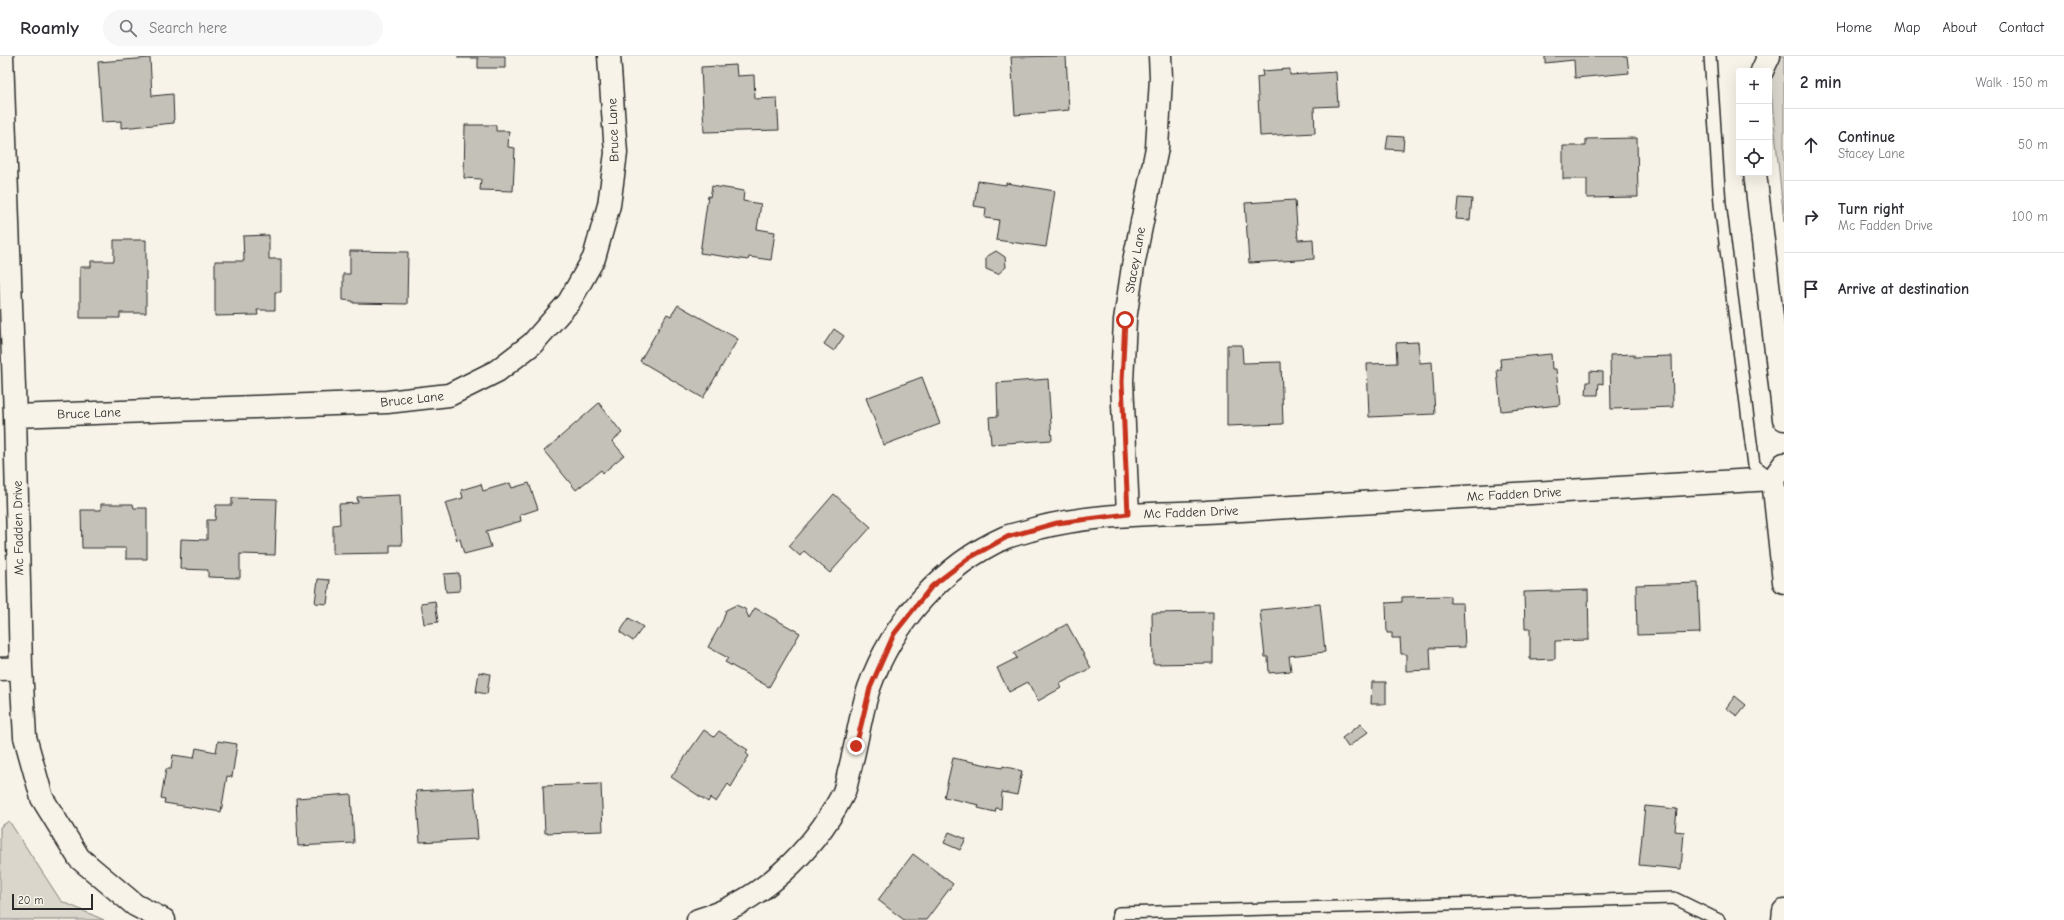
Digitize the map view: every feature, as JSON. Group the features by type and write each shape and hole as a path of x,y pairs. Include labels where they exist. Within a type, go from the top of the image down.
{"street":[{"name":"Mc Fadden Drive","path":"2,56 15,416 11,669 25,738 42,798 79,858 135,905 164,920"},
{"name":"Bruce Lane","path":"15,416 387,402 449,395 497,371 532,344 569,302 594,258 609,205 616,153 609,56"},
{"name":"Stacey Lane","path":"1128,514 1122,382 1125,320 1133,266 1157,148 1161,78 1160,56"},
{"path":"1763,68 1769,56"},
{"path":"1756,176 1784,419"},
{"name":"Mc Fadden Drive","path":"698,920 713,916 764,889 811,843 843,795 870,688 894,634 932,586 969,558 1007,537 1057,523 1128,514 1206,512 1778,472"},
{"path":"1778,472 1784,582"},
{"path":"1783,920 1784,911"}],"lane":[{"path":"1710,56 1720,204 1754,465 1778,472"},
{"path":"1118,920 1119,913 1674,898 1719,920"},
{"path":"1773,920 1783,920"}],"shaded area":[{"path":"1767,56 1784,56 1784,222 1772,101 1772,68 1769,68"},
{"path":"9,821 61,901 104,920 0,920 0,827"}],"building":[{"path":"458,56 505,56 505,68 478,68 478,58 458,58"},
{"path":"1066,56 1069,110 1015,115 1011,57"},
{"path":"1545,56 1627,56 1629,73 1575,78 1574,60 1545,63"},
{"path":"150,58 152,96 173,94 174,123 121,128 121,121 102,122 98,62"},
{"path":"736,65 737,76 754,75 755,99 777,98 779,130 704,132 701,67"},
{"path":"1290,69 1290,75 1336,72 1338,106 1314,107 1315,133 1260,136 1257,77 1263,76 1262,71"},
{"path":"465,125 496,125 496,131 509,131 508,147 515,148 513,191 480,190 481,179 464,178"},
{"path":"1388,136 1404,137 1403,150 1386,149"},
{"path":"1637,138 1638,197 1587,198 1587,179 1563,179 1563,146 1586,146 1586,139"},
{"path":"978,181 1006,185 1006,183 1055,191 1046,247 996,240 999,220 985,218 986,208 974,206"},
{"path":"712,186 744,191 743,201 761,204 757,229 775,232 771,260 749,257 748,260 700,253 708,196 710,197"},
{"path":"1458,198 1472,199 1470,220 1456,219"},
{"path":"1295,200 1298,240 1313,239 1314,259 1249,263 1245,203"},
{"path":"269,235 269,259 281,259 281,292 275,292 275,310 257,310 258,315 215,316 215,261 244,261 243,236"},
{"path":"114,240 146,240 146,313 120,313 120,318 80,318 80,267 91,267 91,261 114,261"},
{"path":"350,251 408,252 407,304 353,303 353,301 343,300 343,274 350,274"},
{"path":"996,251 1005,257 1006,267 998,274 986,269 986,257"},
{"path":"678,305 738,339 703,398 640,361 667,314 671,316"},
{"path":"834,329 844,336 834,351 824,344"},
{"path":"1418,342 1420,363 1432,362 1435,414 1369,417 1367,364 1397,363 1396,343"},
{"path":"1227,345 1242,345 1243,363 1281,362 1283,424 1227,426"},
{"path":"1551,354 1552,369 1556,369 1560,405 1501,411 1497,370 1501,370 1500,359"},
{"path":"1634,354 1634,357 1672,356 1673,407 1611,409 1610,355"},
{"path":"1590,371 1603,372 1603,384 1599,383 1598,395 1586,395 1587,382 1590,382"},
{"path":"922,377 940,424 884,445 866,398"},
{"path":"1048,379 1052,440 991,444 989,417 998,416 997,383"},
{"path":"599,403 622,433 612,441 624,455 603,473 601,470 576,490 544,451"},
{"path":"510,483 512,488 529,483 538,509 520,515 521,521 486,531 491,547 464,554 460,539 457,540 445,503 463,498 461,490 481,484 483,491"},
{"path":"834,494 871,527 830,573 804,551 800,556 789,546"},
{"path":"400,495 402,545 390,545 390,553 333,554 333,525 340,524 339,504 358,503 357,497"},
{"path":"232,498 277,499 275,555 240,554 240,578 208,577 208,570 180,569 181,539 207,540 207,520 215,520 216,505 232,505"},
{"path":"101,504 133,504 134,508 147,508 147,559 126,559 126,548 82,548 81,510 101,510"},
{"path":"459,573 460,591 446,592 444,574"},
{"path":"318,579 330,580 327,604 315,603"},
{"path":"1698,583 1700,633 1637,635 1636,585"},
{"path":"1588,590 1589,640 1555,641 1555,659 1530,660 1530,629 1525,629 1524,592"},
{"path":"1450,596 1450,603 1463,603 1465,647 1430,648 1431,670 1406,671 1406,654 1401,654 1400,638 1392,638 1392,633 1387,633 1386,603 1402,602 1402,597"},
{"path":"435,601 438,622 424,624 421,603"},
{"path":"1320,604 1325,652 1289,656 1291,671 1269,673 1268,657 1265,657 1260,610"},
{"path":"736,605 745,609 749,618 755,608 800,633 769,687 725,662 728,658 708,647 723,620 726,610"},
{"path":"1213,612 1213,663 1153,664 1152,613"},
{"path":"629,618 643,627 633,641 620,632"},
{"path":"1067,624 1091,668 1059,684 1061,688 1038,701 1028,682 1009,692 997,668 1017,658 1014,653"},
{"path":"479,672 490,674 487,694 476,692"},
{"path":"1372,682 1386,682 1386,704 1371,704"},
{"path":"1735,696 1746,705 1737,716 1726,708"},
{"path":"1361,724 1368,732 1348,747 1342,738"},
{"path":"704,730 714,737 719,731 748,750 746,753 749,756 731,787 728,784 716,802 710,798 708,802 671,777"},
{"path":"218,741 237,744 232,777 227,776 221,812 164,803 165,799 161,798 166,769 171,769 173,755 194,758 196,748 216,752"},
{"path":"953,758 1002,768 1003,766 1022,771 1017,795 1002,792 1001,809 996,808 995,812 978,808 979,805 944,797"},
{"path":"601,784 603,831 545,833 543,786"},
{"path":"474,788 478,839 420,842 416,791"},
{"path":"351,794 354,843 298,846 296,798"},
{"path":"1645,806 1677,809 1675,831 1684,832 1681,869 1639,865"},
{"path":"949,832 966,839 960,850 944,843"},
{"path":"913,854 953,884 926,920 904,920 878,900"}],"route":[{"path":"856,746 870,688 894,634 932,586 969,558 1007,537 1057,523 1128,514 1122,382 1125,320"}]}
